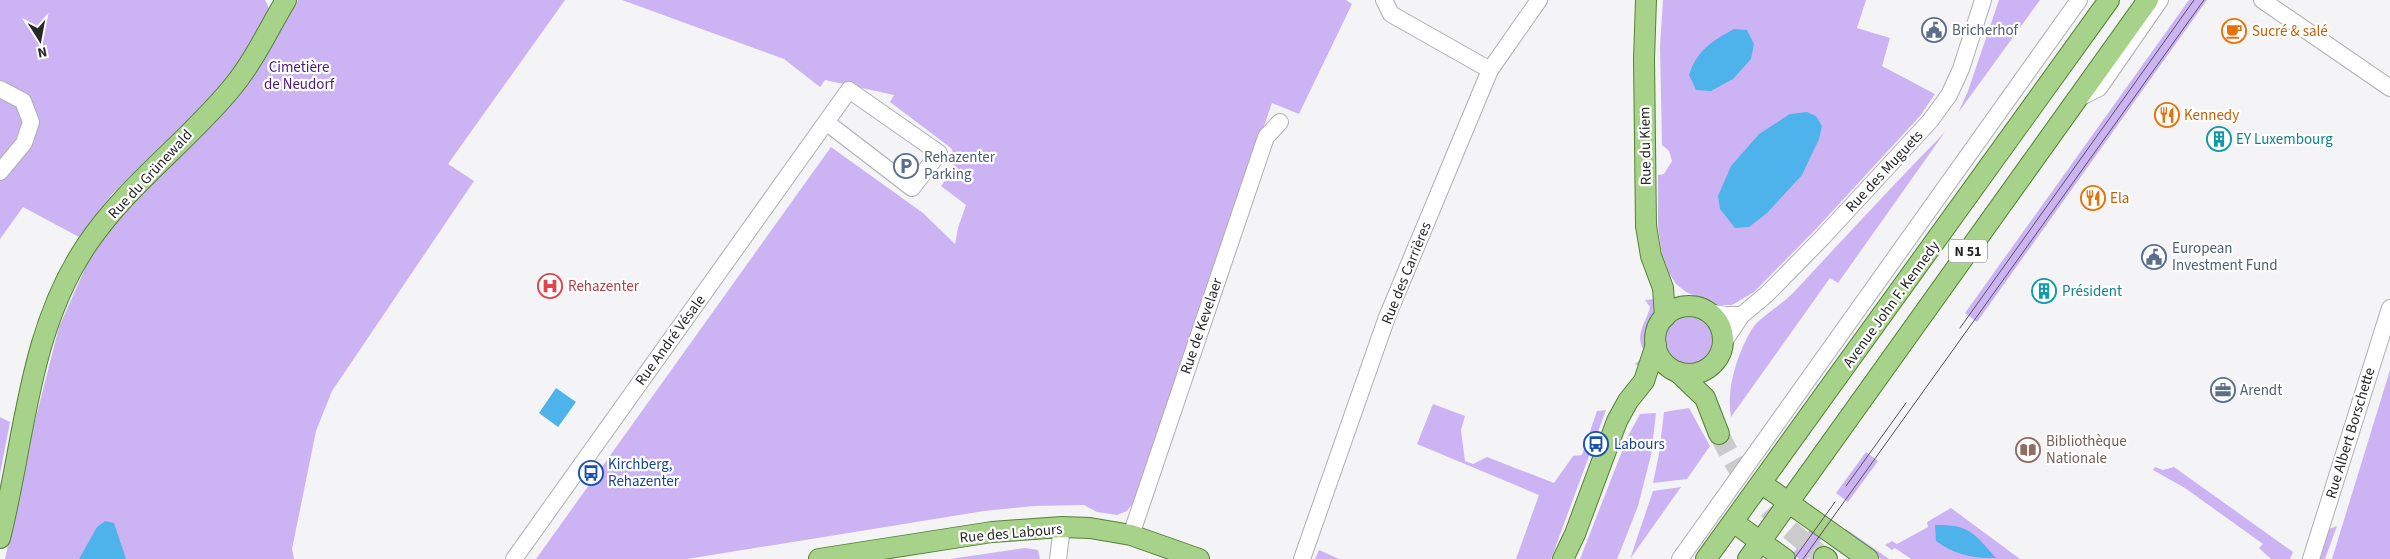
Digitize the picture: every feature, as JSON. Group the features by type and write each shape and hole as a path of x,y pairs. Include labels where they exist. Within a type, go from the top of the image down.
{"main road":[{"name":"Rue du Grünewald","path":"0,538 38,352 62,289 86,246 120,202 229,91 247,68 286,0"},
{"name":"Rue du Kiem","path":"1646,0 1644,59 1646,226 1651,256 1663,288 1665,317"},
{"name":"Avenue John F. Kennedy","path":"1706,559 2109,0"},
{"name":"Avenue John F. Kennedy","path":"1748,559 2148,0"},
{"path":"1663,288 1699,309 1721,329 1722,351 1713,364 1705,398"},
{"path":"1563,559 1575,534 1617,421 1628,401 1644,381 1656,345 1657,330 1665,317 1676,309 1699,309"},
{"path":"1656,345 1661,359 1705,398 1719,434"},
{"path":"1644,381 1674,370 1700,372 1713,364"},
{"path":"1761,483 1868,559"},
{"path":"1733,522 1785,559"},
{"name":"Rue des Labours","path":"819,559 992,532 1062,527 1090,528 1131,535 1199,559"}],"street":[{"path":"1384,0 1391,14 1490,70"},
{"name":"Rue des Carrières","path":"1302,559 1387,317 1490,70 1539,0"},
{"name":"Rue des Muguets","path":"1723,343 1742,314 1767,294 1822,238 1930,121 1949,95 1960,69 1983,0"},
{"name":"Avenue John F. Kennedy","path":"1680,559 2079,0"},
{"path":"2079,98 2099,88 2160,0"},
{"path":"2262,0 2390,88"},
{"path":"0,89 23,101 31,122 24,144 0,172"},
{"name":"Rue André Vésale","path":"514,559 826,122 849,90 938,153 912,188 826,122"},
{"name":"Rue de Kevelaer","path":"1131,535 1266,137 1280,122"},
{"name":"Rue Albert Borschette","path":"2311,559 2390,308"},
{"path":"1699,309 1725,315 1742,314"},
{"path":"1058,559 1062,527"}],"green space":[{"path":"0,0 265,0 270,10 238,67 225,85 111,195 79,237 23,207 0,239"},
{"name":"Cimetière de Neudorf","path":"298,0 565,0 448,164 474,181 332,391 316,431 292,549 294,559 5,559 34,425 59,327 92,253 126,208 258,68"},
{"path":"622,0 1346,0 1352,4 1299,114 1272,103 1134,502 1127,511 1117,515 1097,512 1084,505 1034,506 984,511 687,559 536,559 831,147 923,213 955,244 966,205 941,186 953,168 954,159 951,148 890,102 894,95 825,80 820,87 784,59"},
{"path":"1663,0 1866,0 1857,28 1890,38 1882,66 1935,94 1920,116 1815,230 1754,292 1732,305 1718,305 1686,292 1676,284 1669,273 1662,254 1658,227 1658,175 1664,174 1672,161 1669,151 1662,145 1660,46"},
{"path":"1999,0 2040,0 1958,113 1968,91"},
{"path":"2189,0 2207,0 1977,322 1965,313"},
{"path":"1945,132 1838,283 1830,278 1731,417 1730,395 1734,371 1742,349 1755,325 1794,292"},
{"path":"1655,299 1654,315 1648,330 1642,368 1635,364 1640,360 1643,349 1640,338 1641,332 1650,307 1645,300"},
{"path":"1689,316 1699,318 1707,324 1713,332 1715,342 1713,352 1707,360 1699,366 1689,368 1679,366 1671,360 1665,352 1663,342 1665,332 1671,324 1679,318"},
{"path":"2390,370 2390,559 2332,559"},
{"path":"1433,404 1465,416 1461,430 1465,461 1473,464 1487,457 1554,483 1573,456 1582,455 1597,411 1606,410 1551,559 1516,559 1539,495 1417,444"},
{"path":"1689,408 1710,446 1687,479 1653,483 1664,412"},
{"path":"1656,413 1651,455 1638,506 1617,559 1580,559 1628,436 1640,414"},
{"path":"0,417 10,422 0,474"},
{"path":"1866,452 1878,461 1848,502 1836,493"},
{"path":"2155,467 2163,470 2174,467 2293,552 2290,559 2271,559 2259,548 2263,544 2185,488 2153,470"},
{"path":"1681,487 1630,559 1653,491"},
{"path":"1951,508 2020,559 1911,559 1895,548 1892,550 1885,545 1892,541 1897,544 1928,527 1927,522"},
{"path":"2337,526 2325,559 2319,559 2329,529"},
{"path":"1811,528 1823,536 1807,559 1799,559 1793,554"},
{"path":"1846,529 1889,559 1881,559 1844,532"},
{"path":"1025,548 1038,550 1040,559 950,559"},
{"path":"1319,550 1339,559 1315,559"}],"water":[{"path":"1734,29 1747,30 1754,44 1751,59 1733,79 1711,91 1696,90 1689,75 1696,59 1712,42"},
{"path":"1807,112 1816,116 1822,126 1819,139 1802,175 1767,213 1749,227 1735,228 1720,209 1718,196 1731,166 1759,134 1790,114"},
{"path":"556,388 576,402 558,427 539,413"},
{"path":"105,521 114,523 126,559 79,559 97,527"},
{"path":"1935,525 1963,528 1976,536 1996,558 1979,558 1950,549 1936,541"}],"tunnel":[{"path":"1719,434 1740,472 1762,503 1805,543 1824,557"}],"tram line":[{"path":"1960,328 2194,0"},
{"path":"1803,559 2204,0"},
{"path":"1846,486 1906,403"},
{"path":"1794,559 1835,502"}],"place":[{"name":"Bricherhof","path":"1934,30"},
{"name":"Sucré & salé","path":"2234,31"},
{"name":"Kennedy","path":"2167,115"},
{"name":"EY Luxembourg","path":"2219,139"},
{"name":"Rehazenter Parking","path":"906,166"},
{"name":"Ela","path":"2093,198"},
{"name":"European Investment Fund","path":"2154,257"},
{"name":"Rehazenter","path":"550,286"},
{"name":"Président","path":"2044,291"},
{"name":"Arendt","path":"2223,390"},
{"name":"Labours","path":"1596,444"},
{"name":"Bibliothèque Nationale","path":"2028,450"},
{"name":"Kirchberg, Rehazenter","path":"591,473"}]}
